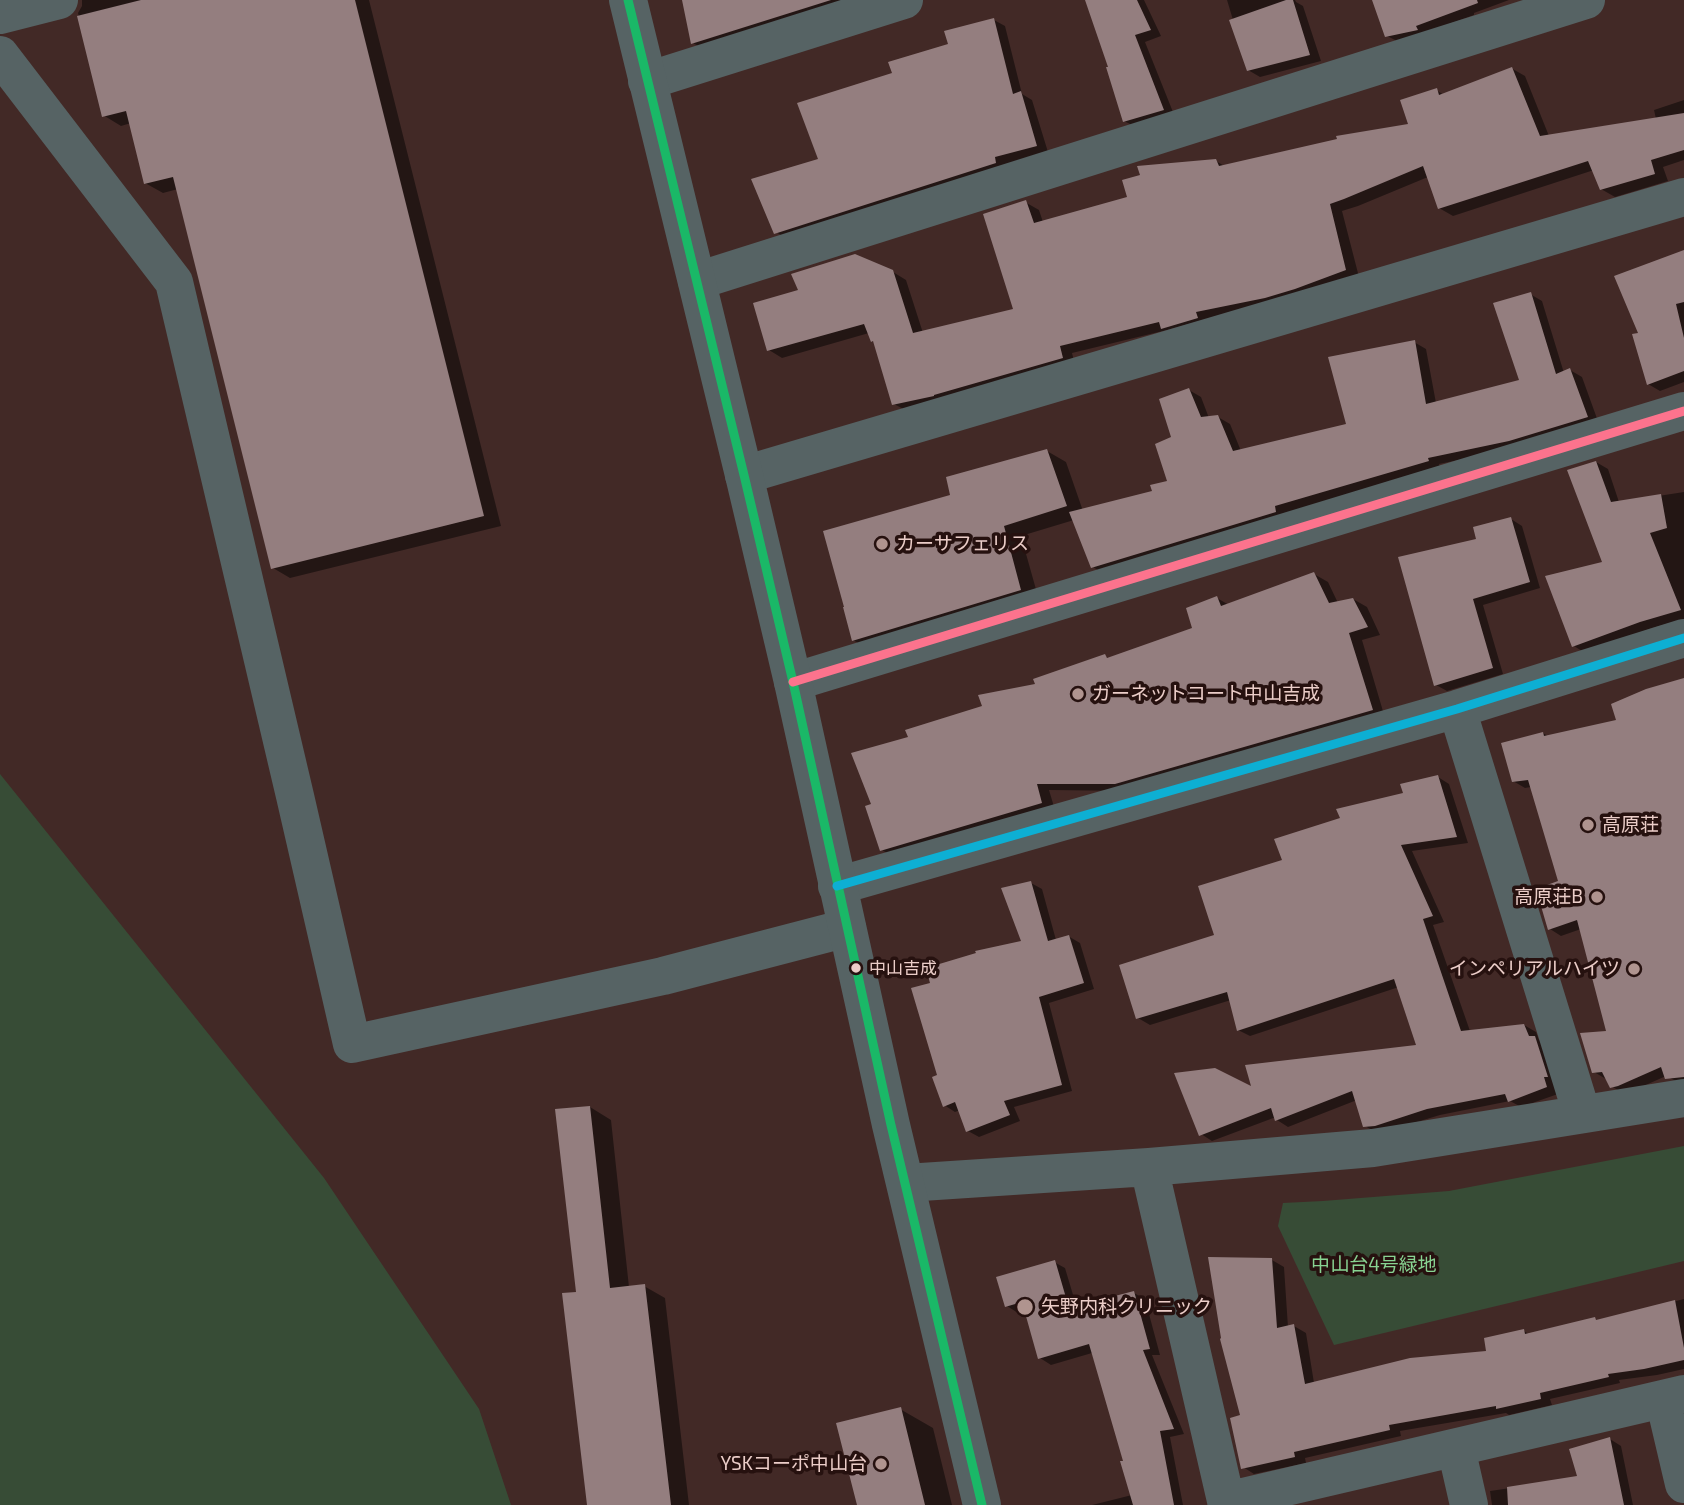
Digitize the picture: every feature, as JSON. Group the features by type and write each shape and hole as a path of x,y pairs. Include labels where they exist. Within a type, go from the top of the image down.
{"street":[{"path":"0,15 59,0"},
{"path":"628,0 793,682 846,928 982,1505"},
{"path":"647,81 904,0"},
{"path":"697,281 1586,0"},
{"path":"0,55 174,282 352,1044 663,976 846,928"},
{"path":"744,475 1684,197"},
{"path":"793,682 1684,411"},
{"path":"838,887 1457,709 1684,638"},
{"path":"1457,709 1582,1114"},
{"path":"906,1183 1149,1167 1373,1148 1684,1098"},
{"path":"1149,1167 1226,1503 1674,1396 1684,1484"},
{"path":"1456,1448 1469,1505"}],"green space":[{"path":"0,774 324,1178 479,1409 511,1505 0,1505"},
{"name":"中山台4号緑地","path":"1684,1146 1684,1261 1334,1345 1278,1226 1283,1203 1449,1191"}],"building":[{"path":"141,0 355,0 484,516 271,569 173,177 144,184 126,111 102,117 77,16"},
{"path":"682,0 831,0 691,44"},
{"path":"1085,0 1137,0 1151,30 1135,35 1164,110 1123,122"},
{"path":"1293,0 1310,55 1247,71 1229,20"},
{"path":"1372,0 1477,0 1478,3 1416,26 1418,30 1385,37"},
{"path":"994,18 1013,94 1021,91 1037,146 995,157 996,163 774,234 751,179 818,159 797,103 892,73 888,62 948,44 944,31"},
{"path":"1512,67 1540,136 1684,113 1684,150 1651,160 1655,174 1600,190 1588,161 1438,209 1423,166 1330,204 1346,270 1265,298 1196,312 1198,318 1161,329 1159,322 1060,346 1063,358 934,396 892,405 873,341 871,342 864,324 767,351 753,303 798,290 791,274 855,254 893,270 913,333 1013,309 983,214 1026,200 1034,223 1127,197 1122,180 1140,175 1137,166 1216,159 1219,166 1337,139 1336,136 1408,124 1400,100 1437,88 1439,95"},
{"path":"1684,250 1684,302 1676,304 1684,338 1684,371 1647,385 1632,334 1638,333 1614,276"},
{"path":"1531,292 1556,374 1570,368 1588,417 1509,441 1428,458 1429,461 1275,506 1276,512 1091,568 1069,512 1152,491 1150,485 1167,481 1155,444 1171,437 1159,399 1189,388 1201,417 1218,415 1233,451 1346,424 1328,357 1415,340 1426,404 1519,380 1493,303"},
{"path":"1047,449 1067,506 1004,526 1021,590 852,641 823,531 950,495 946,477"},
{"path":"1596,461 1611,502 1661,494 1667,528 1650,533 1681,610 1572,647 1545,576 1602,562 1567,470"},
{"path":"1511,517 1530,582 1473,599 1493,668 1434,686 1398,557 1476,539 1473,527"},
{"path":"1314,572 1329,603 1353,598 1368,627 1349,633 1373,710 1115,784 1037,784 1042,803 880,851 865,806 871,804 851,753 908,737 905,730 982,706 978,695 1035,684 1033,679 1105,654 1107,658 1192,628 1186,608 1217,596 1221,606"},
{"path":"1684,678 1684,1077 1665,1079 1661,1067 1610,1088 1602,1072 1592,1073 1580,1033 1606,1031 1577,920 1548,930 1536,889 1558,881 1528,780 1512,782 1501,743 1543,732 1544,736 1616,720 1611,704 1646,689"},
{"path":"1438,775 1457,837 1401,845 1433,916 1423,919 1461,1031 1524,1024 1529,1036 1535,1036 1548,1077 1544,1077 1547,1087 1508,1102 1505,1094 1427,1109 1375,1126 1363,1127 1352,1091 1275,1121 1271,1108 1199,1136 1174,1073 1215,1068 1251,1086 1245,1065 1416,1045 1394,979 1237,1031 1227,992 1136,1019 1119,965 1214,935 1198,886 1282,860 1274,839 1340,818 1336,809 1403,793 1400,784"},
{"path":"1031,881 1048,941 1069,935 1084,983 1039,997 1062,1085 1004,1101 1010,1115 966,1132 955,1102 943,1107 932,1077 937,1075 911,988 930,983 926,968 976,953 975,951 1021,941 1001,888"},
{"path":"590,1106 610,1288 645,1284 671,1505 587,1505 562,1293 576,1292 555,1109"},
{"path":"1208,1257 1272,1258 1277,1328 1294,1324 1305,1384 1410,1358 1486,1351 1484,1338 1524,1329 1525,1334 1595,1317 1596,1320 1675,1300 1684,1360 1608,1374 1609,1377 1540,1393 1541,1399 1496,1409 1496,1406 1389,1425 1390,1430 1294,1452 1295,1457 1241,1469 1230,1418 1240,1415 1220,1339"},
{"path":"1055,1260 1069,1308 1134,1291 1150,1349 1143,1350 1174,1429 1160,1431 1174,1505 1133,1505 1089,1344 1038,1359 1022,1302 1005,1307 996,1277"},
{"name":"YSKコーポ中山台","path":"901,1407 925,1505 857,1505 836,1423"},
{"path":"1610,1437 1624,1505 1508,1505 1507,1487 1577,1476 1569,1449"}],"transit line":[{"path":"628,0 793,682 891,1125 982,1505"},
{"path":"793,682 1684,411"},
{"path":"837,886 1457,709 1684,638"}],"place":[{"name":"カーサフェリス","path":"882,544"},
{"name":"ガーネットコート中山吉成","path":"1078,694"},
{"name":"高原荘","path":"1588,825"},
{"name":"高原荘B","path":"1597,897"},
{"name":"中山吉成","path":"856,968"},
{"name":"インペリアルハイツ","path":"1634,969"},
{"name":"矢野内科クリニック","path":"1025,1307"},
{"name":"YSKコーポ中山台","path":"881,1464"}]}
